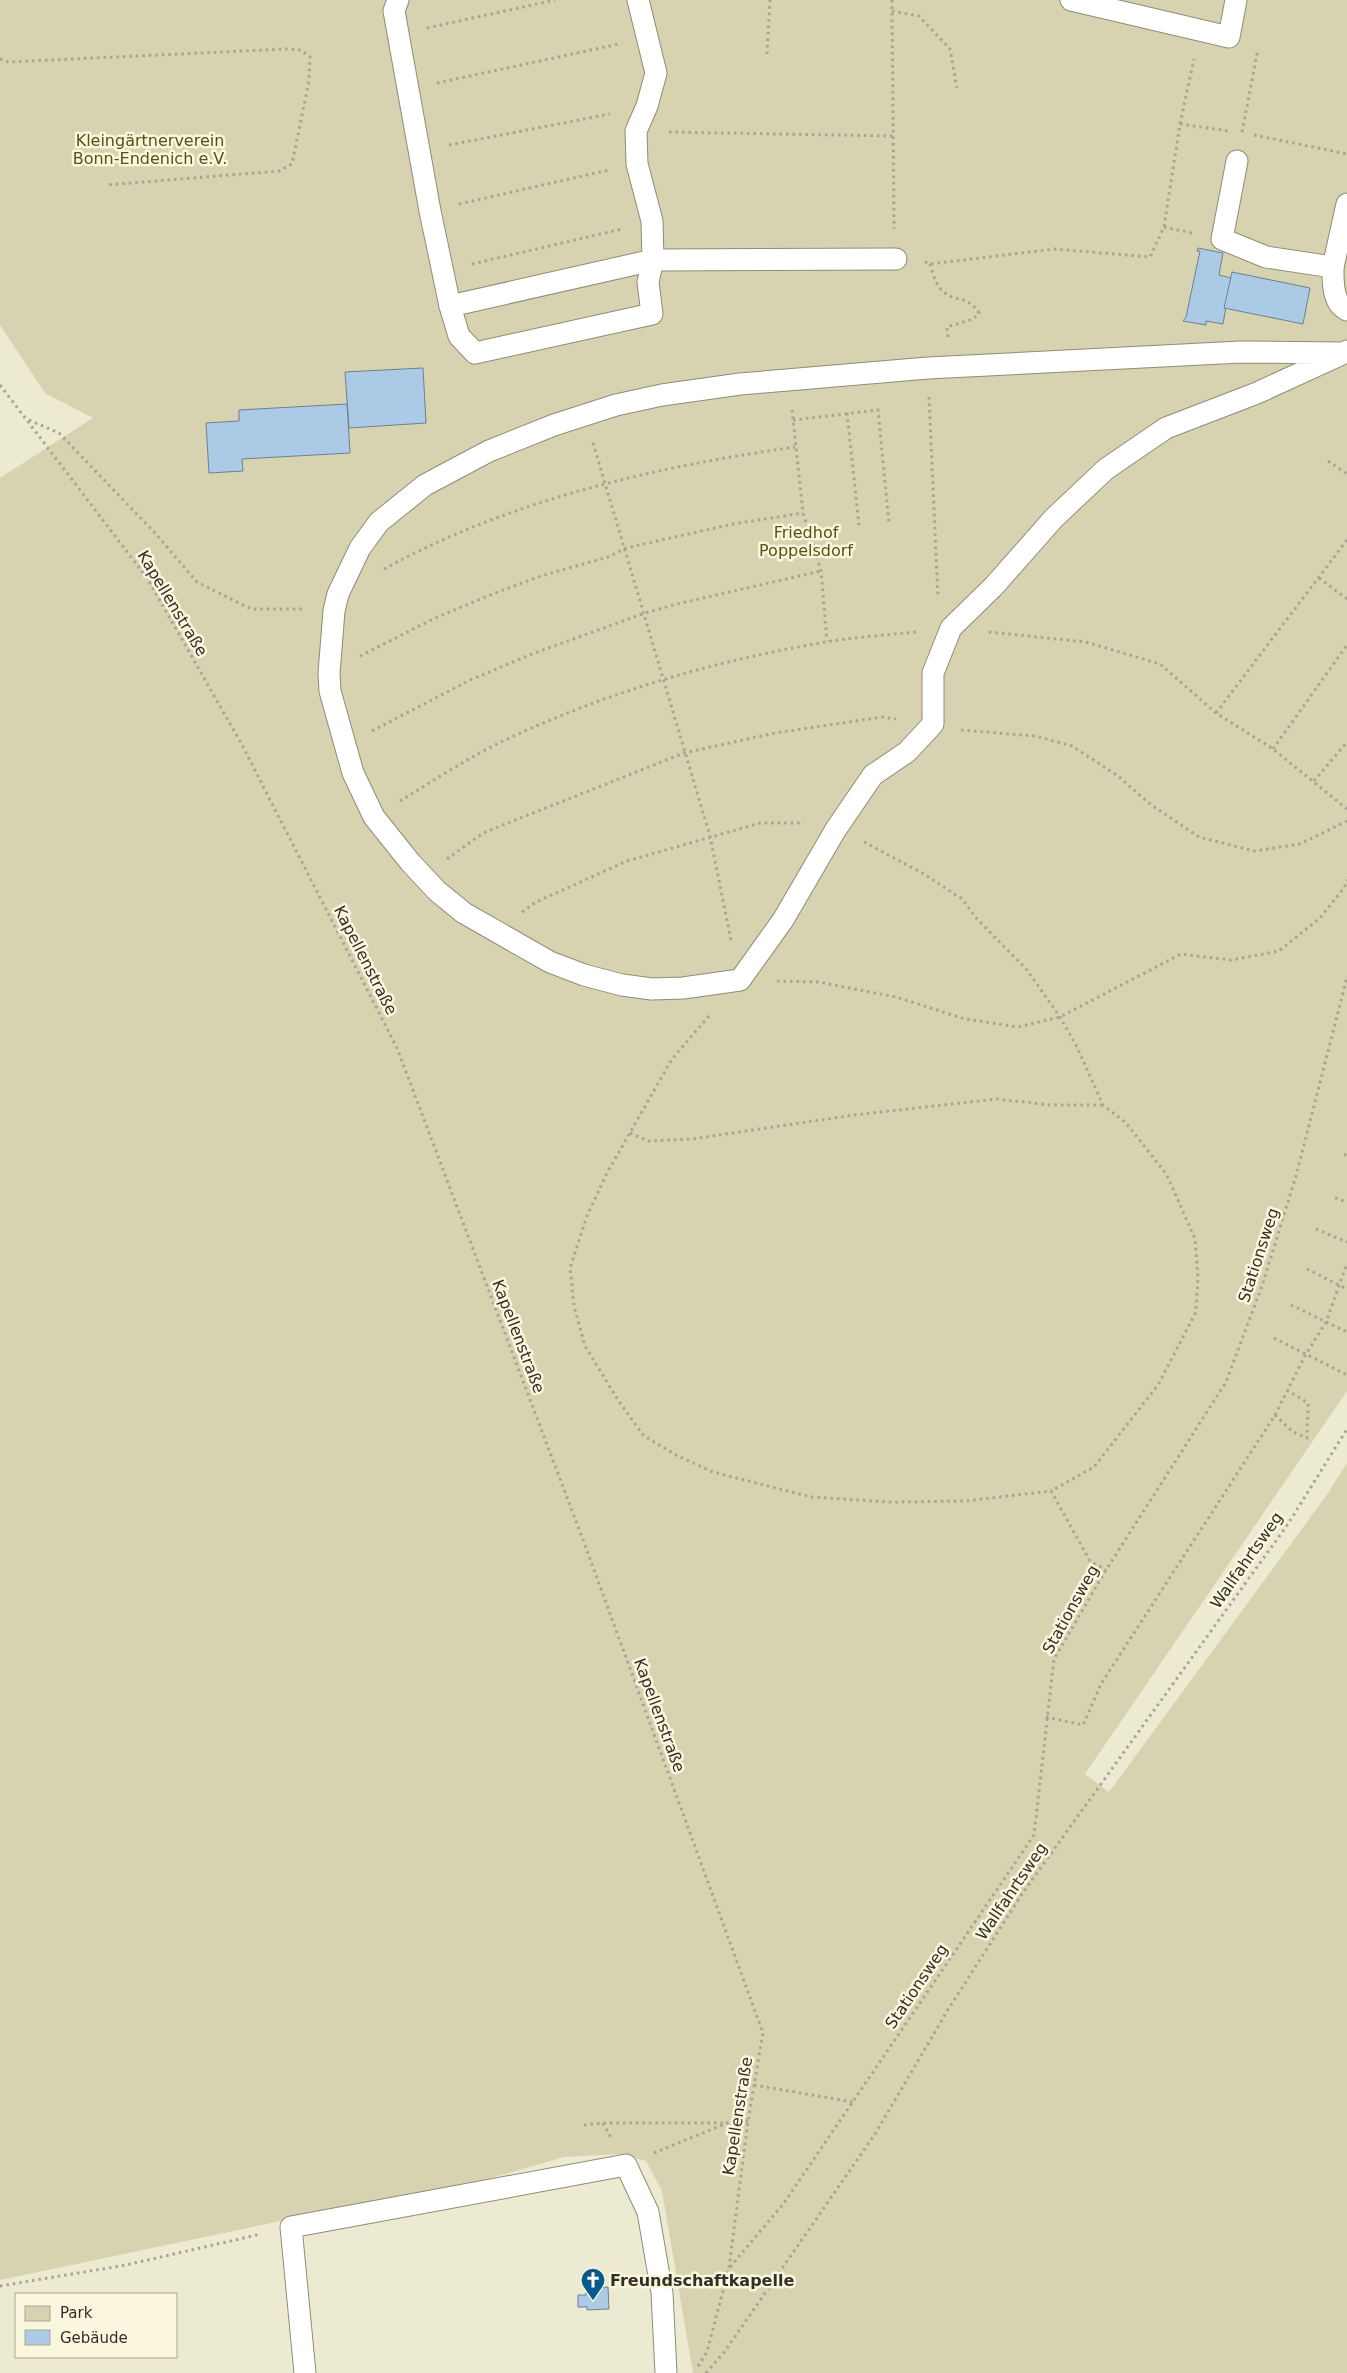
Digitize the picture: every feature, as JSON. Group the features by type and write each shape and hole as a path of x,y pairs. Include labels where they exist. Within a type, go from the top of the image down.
{"lane":[{"path":"398,0 394,11 421,151 430,211 450,306 459,336 475,353 652,314 648,282 653,260 652,222 636,164 636,131 647,106 656,73 649,38 638,0"},
{"path":"1071,0 1229,37 1236,0"},
{"path":"1237,161 1222,239 1266,257 1333,267"},
{"path":"1347,204 1333,267 1333,287 1342,308 1347,310"},
{"path":"450,306 653,260 896,259"},
{"path":"1241,352 1346,352 1257,393 1166,428 1106,469 1054,518 994,586 951,628 934,673 933,724 908,752 873,775 836,829 783,920 740,980 683,988 652,989 622,985 584,975 550,962 464,913 437,891 410,862 374,817 353,773 330,691 329,673 334,611 338,594 360,548 378,522 424,485 489,451 554,425 616,406 662,395 788,380 928,368 1241,352"},
{"path":"305,2373 291,2227 626,2165 648,2212 662,2293 666,2373"}],"path":[{"path":"398,34 555,0"},
{"path":"767,54 770,0"},
{"path":"892,0 894,237"},
{"path":"892,11 919,16 950,49 958,88"},
{"path":"923,261 930,264 1055,249 1150,257 1164,227 1180,124 1200,31"},
{"path":"408,90 649,38"},
{"path":"1242,133 1260,42"},
{"path":"0,59 9,62 286,49 302,50 310,57 309,82 292,164 279,171 106,185"},
{"path":"421,151 647,106"},
{"path":"1180,124 1242,133 1347,154"},
{"path":"636,131 893,136"},
{"path":"430,211 636,164"},
{"path":"443,271 652,222"},
{"path":"930,264 936,283 944,293 972,303 979,313 973,319 947,327 951,367"},
{"path":"928,368 939,600 951,628"},
{"path":"788,380 803,513 821,572 827,642"},
{"name":"Kapellenstraße","path":"0,385 147,578 241,743 397,1048 582,1537 763,2033 748,2121 729,2268 706,2352 694,2373"},
{"path":"794,420 878,410 889,522"},
{"path":"847,414 859,525"},
{"path":"586,415 604,483 626,548 662,679 710,836 740,980"},
{"path":"28,420 59,433 154,532 197,582 251,609 317,609 338,594 426,546 502,517 604,483 664,469 795,447"},
{"path":"1328,461 1347,474"},
{"path":"329,673 433,618 494,592 541,576 608,557 626,548 733,524 803,513"},
{"path":"1216,713 1347,540"},
{"path":"345,745 468,681 532,654 645,613 677,604 821,572"},
{"path":"1319,578 1347,599"},
{"path":"374,817 500,743 560,716 662,679 827,642 951,628 1086,642 1160,664 1216,713 1273,749 1347,810"},
{"path":"1273,749 1347,645"},
{"path":"424,875 483,834 684,753 775,732 882,717 933,724 952,730 977,730 1035,736 1072,746 1118,776 1150,804 1199,837 1254,851 1300,844 1347,821"},
{"path":"1314,782 1347,742"},
{"path":"494,931 536,902 628,861 760,823 805,823 836,829 924,874 962,899 977,919 1028,970 1077,1047 1103,1106 1126,1123 1167,1176 1195,1239 1198,1277 1196,1312 1158,1385 1094,1467 1051,1491 966,1501 889,1502 811,1497 713,1472 676,1456 644,1436 618,1400 585,1346 574,1306 570,1268 587,1216 607,1173 672,1059 740,980"},
{"path":"740,980 818,982 896,997 965,1019 1018,1027 1060,1018 1181,954 1231,960 1279,951 1320,918 1344,888 1347,880"},
{"name":"Stationsweg","path":"729,2268 784,2203 1034,1835 1054,1659 1106,1570 1226,1382 1262,1286 1296,1176 1347,977"},
{"path":"630,1133 649,1141 692,1139 872,1113 996,1099 1051,1105 1103,1106"},
{"path":"1335,1198 1347,1202"},
{"path":"1316,1229 1347,1242"},
{"path":"1046,1718 1083,1725 1101,1684 1275,1415 1306,1354 1326,1322 1347,1263"},
{"path":"1307,1269 1347,1289"},
{"path":"1290,1305 1347,1332"},
{"path":"1274,1338 1347,1375"},
{"path":"1275,1415 1292,1432 1307,1438 1308,1403 1287,1390"},
{"name":"Wallfahrtsweg","path":"706,2373 725,2351 875,2134 949,2008 1024,1891 1288,1524 1347,1429"},
{"path":"1051,1491 1090,1561 1106,1570"},
{"path":"754,2086 853,2102"},
{"path":"584,2125 603,2123 727,2123 748,2121"},
{"path":"626,2165 727,2123"},
{"path":"0,2286 126,2265 291,2227"}],"green space":[{"path":"0,0 1347,0 1347,1391 1085,1774 1109,1792 1326,1496 1347,1463 1347,2373 693,2373 662,2191 646,2161 620,2154 564,2157 474,2183 290,2219 0,2280 0,478 93,418 45,393 0,325"}],"building":[{"path":"1198,248 1223,253 1219,275 1231,278 1223,324 1206,321 1206,325 1183,321 1186,317 1200,251 1197,251"},
{"path":"1232,272 1310,288 1303,324 1224,308"},
{"path":"423,368 426,423 349,428 345,372"},
{"path":"347,404 350,453 242,459 243,471 209,473 206,423 239,421 239,410"},
{"name":"Freundschaftkapelle","path":"608,2287 609,2309 587,2310 587,2307 578,2307 578,2295 586,2295 586,2289"}],"place":[{"name":"Freundschaftkapelle","path":"593,2301"}],"park label":[{"name":"Kleingärtnerverein Bonn-Endenich e.V.","path":"150,149"},
{"name":"Friedhof Poppelsdorf","path":"806,541"}]}
